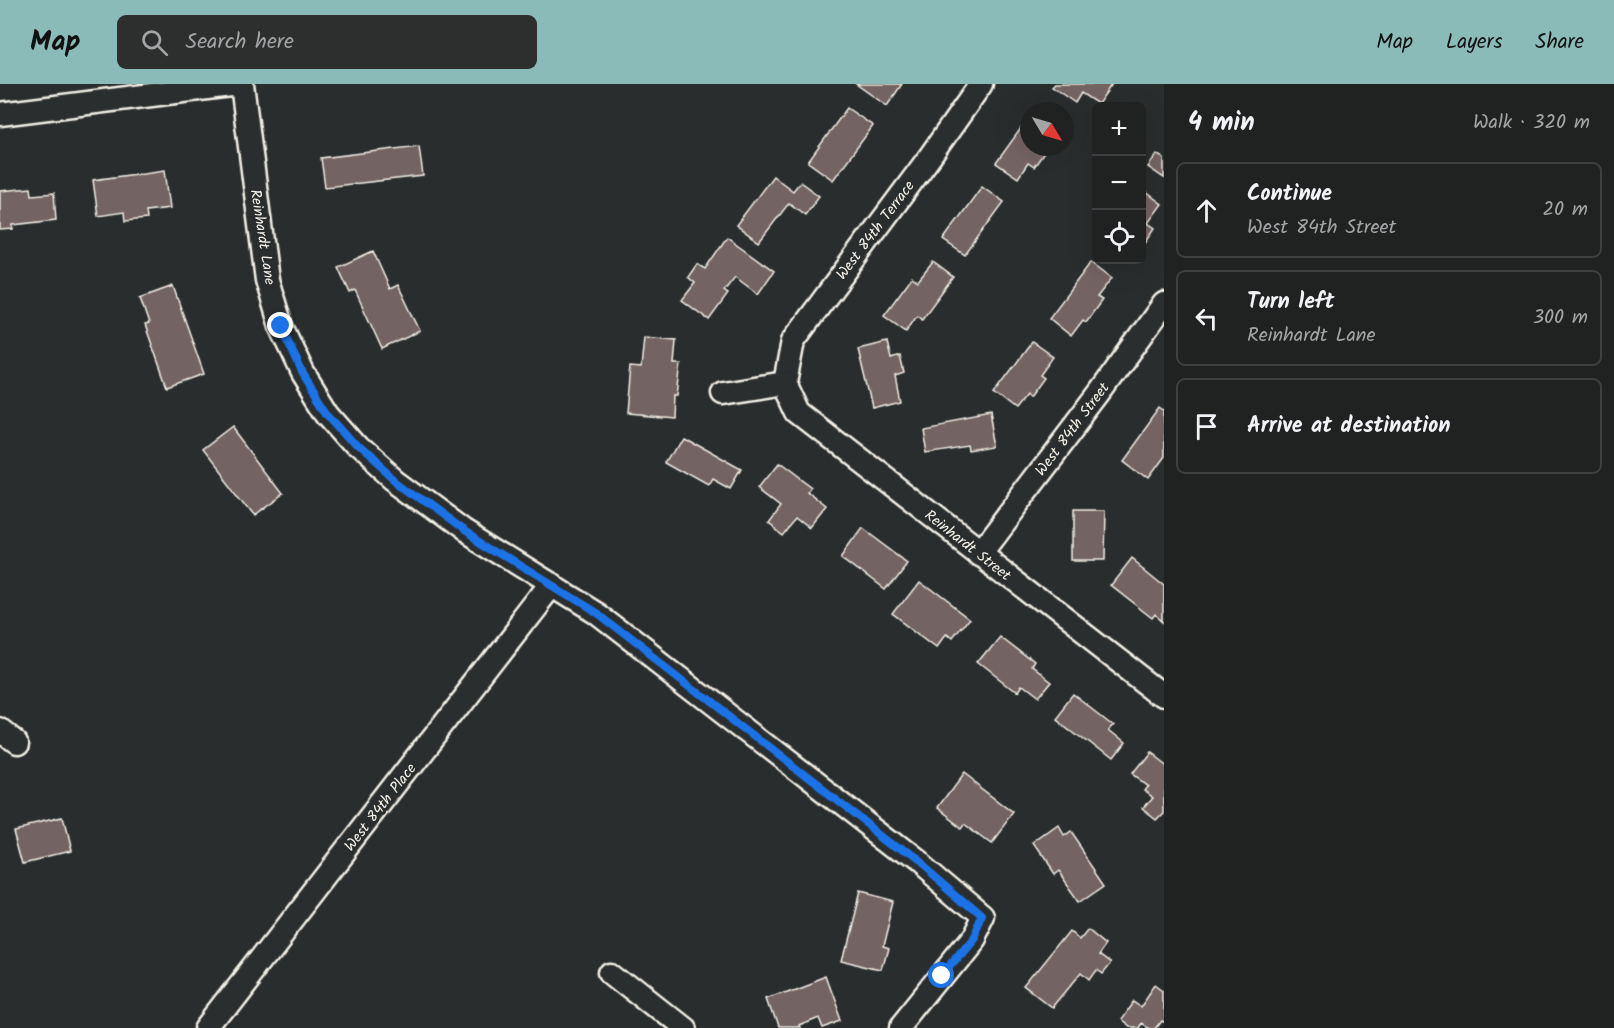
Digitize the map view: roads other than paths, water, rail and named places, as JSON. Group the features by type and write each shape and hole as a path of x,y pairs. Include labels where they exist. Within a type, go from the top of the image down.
{"street":[{"path":"0,114 240,84"},
{"name":"Reinhardt Lane","path":"240,84 267,280 281,326 303,374 328,413 358,447 395,480 464,531 596,613 917,862 982,918 972,940 901,1028"},
{"name":"West 84th Terrace","path":"785,383 793,341 981,84"},
{"name":"West 84th Street","path":"978,553 1164,304"},
{"path":"723,393 785,383"},
{"name":"Reinhardt Street","path":"785,383 799,413 1164,696"},
{"name":"West 84th Place","path":"208,1028 552,585"},
{"path":"612,972 683,1028"}]}
